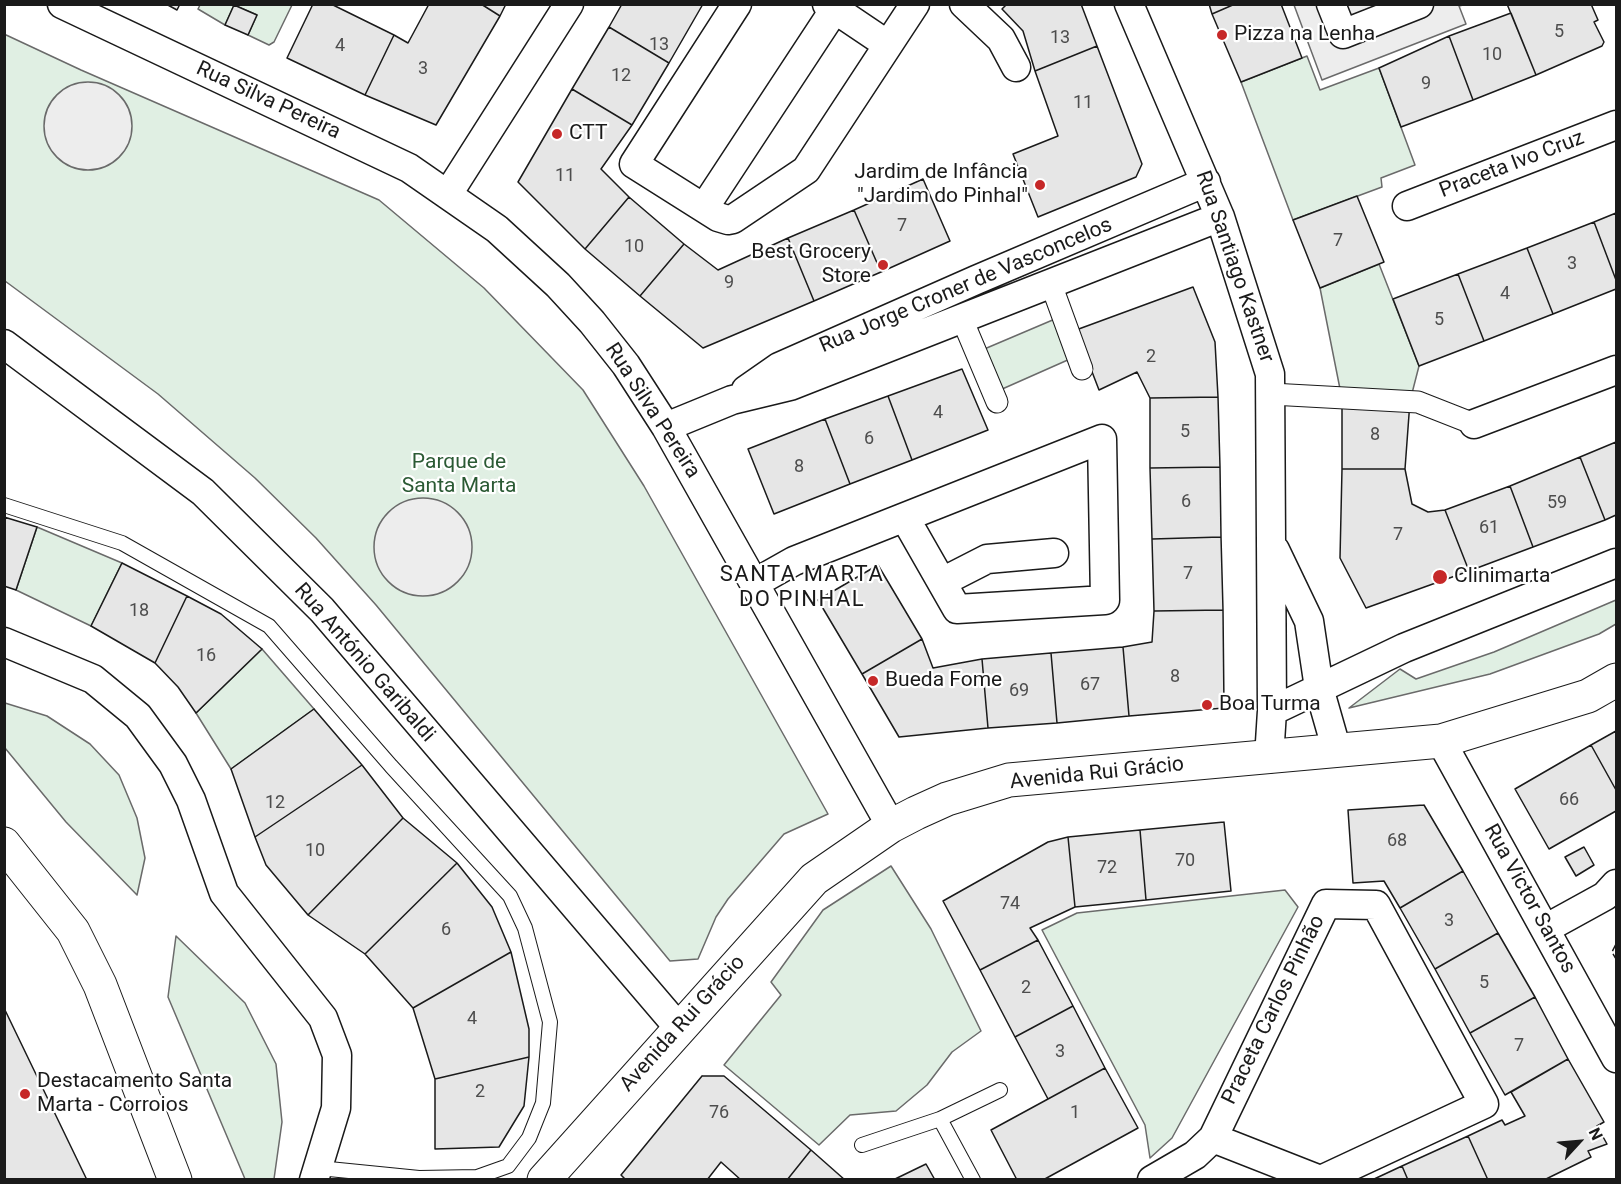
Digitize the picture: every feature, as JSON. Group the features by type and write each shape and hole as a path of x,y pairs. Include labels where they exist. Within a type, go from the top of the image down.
{"street":[{"name":"Rua Silva Pereira","path":"62,4 409,168 497,229 558,285 592,322 626,365 666,427 891,826"},
{"path":"448,194 569,4"},
{"path":"737,4 634,164 721,219 733,219 803,173 915,4"},
{"path":"964,4 1001,39 1016,67"},
{"name":"Rua Santiago Kastner","path":"1129,4 1220,217 1270,374 1272,711 1269,758"},
{"path":"1331,4 1342,34 1419,4"},
{"path":"704,208 833,6 888,45"},
{"name":"Praceta Ivo Cruz","path":"1407,206 1617,125"},
{"name":"Rua Jorge Croner de Vasconcelos","path":"732,400 779,367 1206,182"},
{"name":"Rua Jorge Croner de Vasconcelos","path":"666,427 732,400 790,386 1220,217"},
{"path":"1051,284 1082,369"},
{"path":"962,319 997,402"},
{"name":"Rua António Garibaldi","path":"4,344 203,492 322,610 679,1028"},
{"path":"1271,394 1418,402 1474,424 1617,370"},
{"path":"755,583 794,561 1102,439 1105,600 957,609 906,518"},
{"name":"Rua Santiago Kastner","path":"1272,543 1309,621 1320,688 1337,751"},
{"path":"942,582 987,559 1054,553"},
{"path":"1272,711 1404,648 1617,563"},
{"path":"4,642 93,679 138,716 173,764 191,800 224,893 323,1018 337,1055 336,1108 316,1174"},
{"name":"Avenida Rui Grácio","path":"544,1179 814,879 891,826 947,799 1009,780 1441,741 1588,696 1617,680"},
{"name":"Rua Victor Santos","path":"1441,741 1617,1058"},
{"path":"4,844 73,931 100,985 175,1179"},
{"path":"1545,929 1605,896 1617,884"},
{"name":"Praceta Carlos Pinhão","path":"1152,1179 1195,1155 1213,1138 1326,904 1376,905 1484,1104 1320,1179 1213,1138"}],"lane":[{"path":"4,505 122,543 269,627 391,766 510,896 525,928 550,1022 543,1103 529,1138 508,1166 477,1177 419,1179 316,1174"},
{"path":"862,1145 940,1119 1000,1090"},
{"path":"940,1119 973,1179"}],"green space":[{"path":"200,5 234,5 225,25 198,9"},
{"path":"234,5 292,5 274,42 269,45 248,35 257,15"},
{"name":"Parque de Santa Marta","path":"4,34 379,200 484,288 583,390 644,486 828,814 784,834 728,899 716,917 698,959 670,961 376,605 316,538 255,478 158,394 5,281"},
{"path":"1307,56 1320,90 1379,68 1415,165 1381,178 1382,187 1293,220 1241,82"},
{"path":"1379,264 1419,366 1410,401 1342,399 1320,288"},
{"path":"1055,319 1070,359 1000,390 982,350"},
{"path":"37,527 122,563 91,626 16,590"},
{"path":"1616,600 1616,624 1599,634 1490,674 1349,708 1400,669 1416,679 1494,652"},
{"path":"262,649 314,709 231,769 196,713"},
{"path":"5,703 47,716 90,744 119,775 137,818 145,858 137,895 66,822 5,748"},
{"path":"891,866 931,929 981,1031 952,1052 927,1085 896,1111 850,1115 819,1145 724,1065 781,995 771,982 823,910"},
{"path":"1285,890 1298,907 1172,1138 1150,1158 1145,1125 1042,930 1077,913"},
{"path":"176,936 245,1003 276,1064 282,1122 274,1179 245,1179 168,997"}],"shaded area":[{"path":"1294,5 1463,5 1459,6 1466,24 1322,80"},
{"path":"88,82 105,86 119,95 128,109 132,126 128,143 119,157 105,166 88,170 71,166 57,157 48,143 44,126 48,109 57,95 71,86"},
{"path":"423,498 442,502 458,512 468,528 472,547 468,566 458,582 442,592 423,596 404,592 388,582 378,566 374,547 378,528 388,512 404,502"}],"building":[{"path":"166,4 180,4 177,10"},
{"path":"313,4 331,4 394,35 365,95 287,58"},
{"path":"429,4 481,4 500,16 436,125 365,95 394,35 408,43"},
{"path":"481,4 506,4 500,16"},
{"path":"622,4 703,4 669,63 609,27"},
{"path":"1007,4 1081,4 1097,46 1035,71 1023,31 1002,9"},
{"path":"1209,4 1235,4 1212,14"},
{"path":"1235,4 1281,4 1302,58 1241,82 1212,14"},
{"path":"1507,4 1591,4 1598,20 1594,22 1604,42 1602,46 1536,75"},
{"path":"234,5 257,15 248,35 225,25"},
{"path":"1511,13 1536,75 1473,100 1449,36"},
{"path":"609,27 669,63 632,125 572,89"},
{"path":"1449,36 1473,100 1401,127 1379,68"},
{"path":"1097,46 1142,164 1136,177 1038,217 1013,154 1058,136 1035,71"},
{"path":"572,89 632,125 601,169 629,197 585,249 518,182"},
{"path":"923,179 950,241 881,272 854,210"},
{"path":"1357,196 1384,262 1320,288 1293,220"},
{"path":"629,197 684,244 640,296 585,249"},
{"path":"854,210 881,272 814,301 788,238"},
{"path":"1616,213 1616,280 1594,222"},
{"path":"1594,222 1616,280 1616,289 1553,314 1527,248"},
{"path":"788,238 814,301 703,348 640,296 684,244 718,270"},
{"path":"1527,248 1553,314 1484,341 1458,274"},
{"path":"1458,274 1484,341 1419,366 1393,299"},
{"path":"1193,287 1215,342 1218,397 1150,398 1137,372 1099,390 1076,330"},
{"path":"962,369 988,430 912,460 888,396"},
{"path":"888,396 912,460 850,484 825,419"},
{"path":"1218,397 1220,467 1150,468 1150,398"},
{"path":"1342,399 1410,401 1405,469 1342,469"},
{"path":"825,419 850,484 774,514 748,449"},
{"path":"1616,442 1616,515 1605,520 1580,457"},
{"path":"1580,457 1605,520 1533,547 1510,486"},
{"path":"1220,467 1221,537 1152,539 1150,468"},
{"path":"1342,469 1405,469 1412,504 1428,512 1445,510 1469,571 1366,608 1340,558"},
{"path":"1510,486 1533,547 1469,571 1445,510"},
{"path":"4,517 37,527 16,590 4,586"},
{"path":"1221,537 1223,610 1154,611 1152,539"},
{"path":"122,563 187,596 155,663 91,626"},
{"path":"878,565 922,639 862,674 818,600"},
{"path":"187,596 221,614 262,649 196,713 178,687 155,663"},
{"path":"1223,610 1224,708 1129,716 1123,647 1152,642 1154,611"},
{"path":"922,639 933,668 982,659 988,728 899,737 862,674"},
{"path":"1123,647 1129,716 1057,723 1051,653"},
{"path":"1051,653 1057,723 988,728 982,659"},
{"path":"314,709 362,765 255,837 231,769"},
{"path":"1616,731 1616,790 1591,745"},
{"path":"1591,745 1616,790 1616,811 1549,849 1515,789"},
{"path":"362,765 403,818 308,915 266,865 255,837"},
{"path":"1424,805 1463,871 1400,908 1384,881 1353,883 1348,810"},
{"path":"403,818 457,863 365,954 308,915"},
{"path":"1224,822 1231,891 1146,900 1140,830"},
{"path":"1140,830 1146,900 1075,907 1068,837"},
{"path":"1068,837 1075,907 1030,928 1038,940 980,970 943,901 1048,842"},
{"path":"1584,847 1594,865 1576,876 1565,857"},
{"path":"457,863 492,907 511,952 413,1008 365,954"},
{"path":"1463,871 1498,933 1435,969 1400,908"},
{"path":"1498,933 1535,997 1470,1033 1435,969"},
{"path":"1038,940 1073,1006 1015,1037 980,970"},
{"path":"511,952 529,1029 529,1057 435,1079 413,1008"},
{"path":"1535,997 1568,1059 1505,1095 1470,1033"},
{"path":"1073,1006 1105,1068 1048,1099 1015,1037"},
{"name":"Destacamento Santa Marta - Corroios","path":"4,1008 87,1180 4,1180"},
{"path":"529,1057 524,1106 499,1147 435,1149 435,1079"},
{"path":"1568,1059 1604,1122 1597,1126 1607,1144 1588,1151 1591,1157 1544,1180 1488,1180 1468,1136 1502,1120 1505,1125 1525,1116 1511,1092"},
{"path":"1105,1068 1138,1128 1043,1180 1017,1180 991,1130"},
{"path":"702,1076 724,1076 811,1150 787,1180 741,1180 721,1162 707,1180 626,1180 621,1175"},
{"path":"1468,1136 1488,1180 1408,1180 1402,1166"},
{"path":"811,1150 845,1180 787,1180"},
{"path":"926,1164 935,1180 893,1180"},
{"path":"1402,1166 1408,1180 1372,1180"}],"fence":[{"path":"1616,944 1612,952 1616,959"}],"place":[{"name":"Pizza na Lenha","path":"1222,35"},
{"name":"CTT","path":"557,134"},
{"name":"Jardim de Infância \"Jardim do Pinhal\"","path":"1040,185"},
{"name":"Best Grocery Store","path":"883,265"},
{"name":"Clinimarta","path":"1440,577"},
{"name":"Bueda Fome","path":"873,681"},
{"name":"Boa Turma","path":"1207,705"},
{"name":"Destacamento Santa Marta - Corroios","path":"25,1094"}],"district":[{"name":"SANTA MARTA DO PINHAL","path":"802,588"}]}
